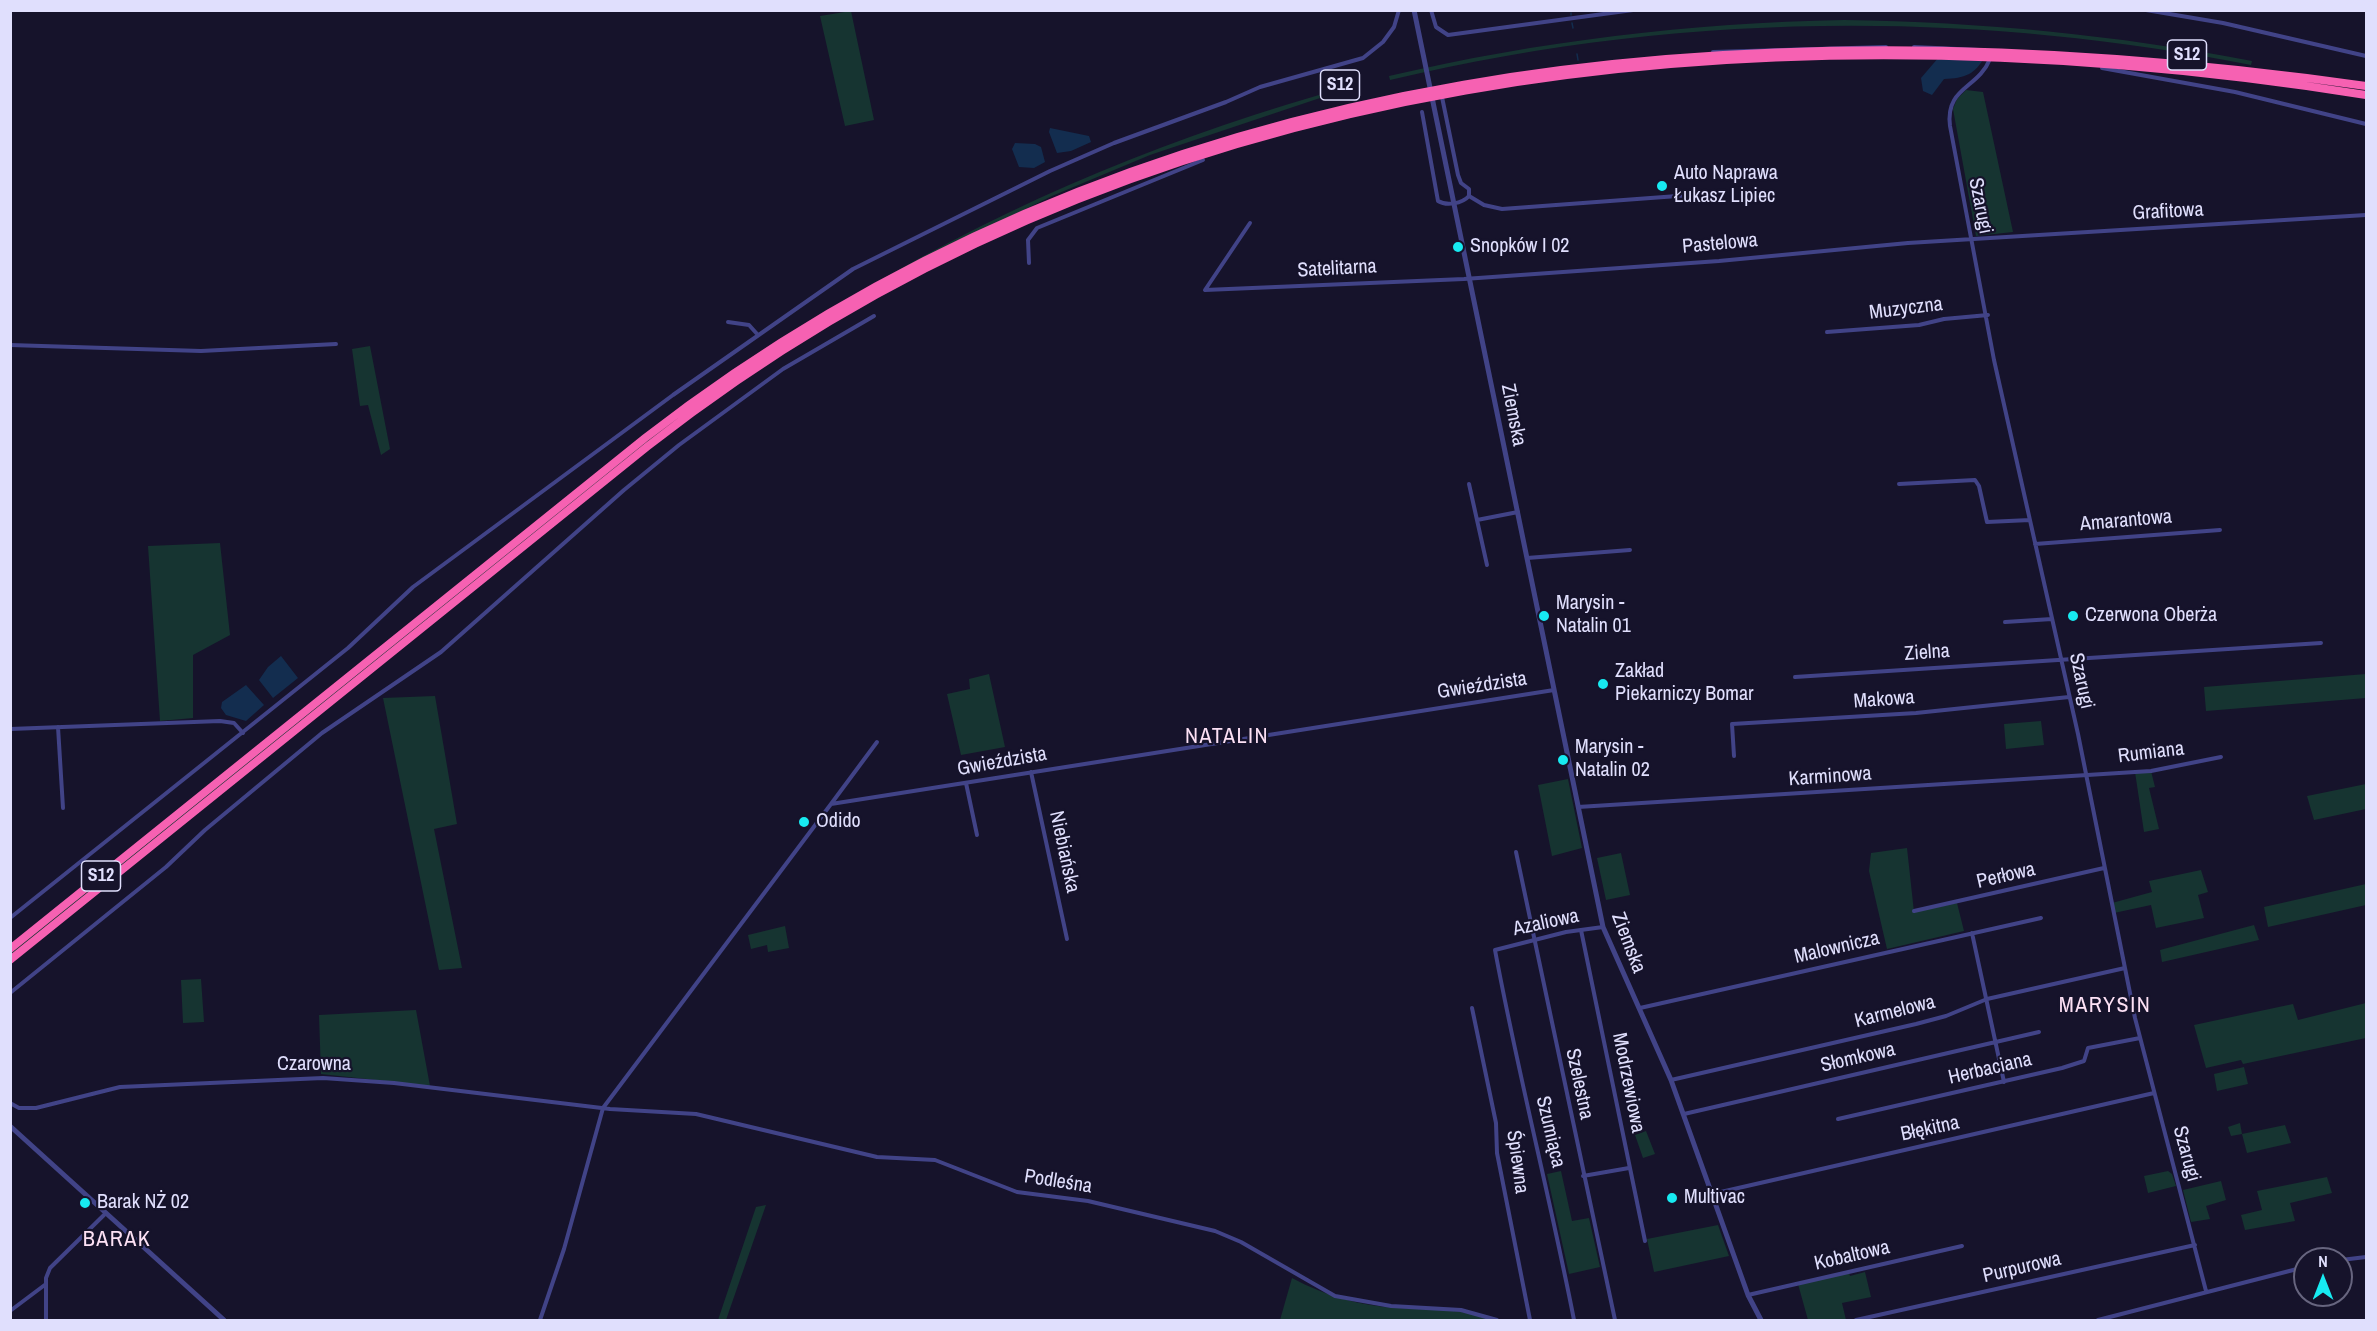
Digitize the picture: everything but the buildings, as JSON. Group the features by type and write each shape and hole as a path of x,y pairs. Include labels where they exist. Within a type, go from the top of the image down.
{"highway":[{"name":"S12","path":"2207,59 2367,95"},
{"path":"1418,65 1437,61"},
{"path":"2296,68 2367,86"},
{"path":"1414,77 1439,72"},
{"name":"S12","path":"474,580 688,416 829,319 922,265 991,229 1082,186 1169,152"},
{"name":"S12","path":"10,960 700,396 802,326 911,261"},
{"name":"S12","path":"10,949 395,644"}],"street":[{"path":"10,918 348,648 413,587 758,335 853,269 1050,171 1144,130 1226,102 1260,87 1368,56 1389,34 1399,10"},
{"name":"Ziemska","path":"1414,10 1603,927 1671,1080 1748,1295 1761,1320"},
{"path":"1431,10 1436,27 1448,35 1633,10"},
{"path":"2146,10 2223,23 2367,56"},
{"path":"1713,52 1964,48 2122,71 2235,92 2367,124"},
{"name":"Szarugi","path":"1992,53 1982,74 1954,97 1949,111 1988,315 1994,360 2069,697 2140,1038 2206,1292"},
{"path":"1441,95 1458,175 1461,183 1469,189 1469,196"},
{"path":"1422,112 1438,201 1455,203 1469,196"},
{"path":"1029,263 1028,240 1032,231 1044,224 1209,158 1328,119"},
{"path":"1469,196 1484,205 1502,209 1691,195"},
{"name":"Grafitowa","path":"1972,240 2367,215"},
{"name":"Satelitarna","path":"1250,223 1205,290 1470,278"},
{"name":"Pastelowa","path":"1470,278 1972,240"},
{"name":"Muzyczna","path":"1827,332 1919,325 1944,319 1988,315"},
{"path":"10,993 158,874 205,830 322,733 441,652 624,490 679,446 783,369 874,316"},
{"path":"728,322 749,325 758,335"},
{"path":"10,345 238,351 336,344"},
{"path":"1899,484 1975,480 1979,486 1984,520 1987,522 2030,520"},
{"path":"1469,484 1487,565"},
{"path":"1477,520 1518,512"},
{"name":"Amarantowa","path":"2035,544 2220,530"},
{"path":"1527,558 1630,550"},
{"path":"2006,622 2052,619"},
{"name":"Zielna","path":"1795,677 2320,643"},
{"name":"Gwieździsta","path":"831,804 1554,690"},
{"name":"Makowa","path":"1734,756 1732,724 1916,713 2069,697"},
{"path":"10,729 228,721 238,726 243,733"},
{"path":"58,727 63,808"},
{"path":"540,1320 570,1232 603,1108 877,742"},
{"name":"Rumiana","path":"2084,774 2162,770 2221,757"},
{"name":"Niebiańska","path":"1031,772 1067,939"},
{"name":"Karminowa","path":"1578,807 2035,779 2084,774"},
{"path":"966,783 977,835"},
{"name":"Szelestna","path":"1516,852 1615,1320"},
{"name":"Perłowa","path":"1914,911 2104,868"},
{"name":"Malownicza","path":"1640,1008 2042,918"},
{"name":"Azaliowa","path":"1495,950 1603,927"},
{"name":"Modrzewiowa","path":"1581,930 1645,1241"},
{"path":"1972,933 2004,1082"},
{"name":"Szumiąca","path":"1495,950 1508,1020 1548,1186 1574,1320"},
{"name":"Karmelowa","path":"1671,1080 1946,1016 1987,999 2125,968"},
{"name":"Śpiewna","path":"1472,1008 1496,1123 1497,1153 1530,1320"},
{"name":"Słomkowa","path":"1684,1114 2039,1032"},
{"name":"Herbaciana","path":"1838,1119 2004,1082 2085,1061 2088,1048 2140,1038"},
{"name":"Czarowna","path":"10,1104 26,1108 51,1106 120,1087 323,1078 394,1083 603,1108"},
{"name":"Błękitna","path":"1712,1194 2154,1093"},
{"name":"Podleśna","path":"603,1108 696,1114 877,1157 935,1160 1017,1192 1088,1202 1215,1231 1241,1242 1335,1296 1391,1306 1461,1310 1497,1320"},
{"path":"10,1126 224,1320"},
{"path":"1584,1176 1629,1168"},
{"path":"46,1320 47,1273 55,1261 106,1213"},
{"name":"Purpurowa","path":"1856,1320 2195,1245"},
{"name":"Kobaltowa","path":"1748,1295 1962,1246"},
{"path":"2098,1320 2293,1271"},
{"path":"10,1311 46,1284"}],"green space":[{"path":"851,11 874,120 845,126 820,16"},
{"path":"1844,20 1998,27 2100,37 2252,61 2251,65 2144,47 2036,34 1928,27 1820,26 1712,31 1604,41 1497,58 1390,80 1389,76 1502,53 1615,36 1729,25"},
{"path":"1966,90 1983,92 2013,232 1976,236 1953,109 1957,99"},
{"path":"1319,95 1320,98 1150,155 1052,196 964,239 831,314 676,421 11,956 11,953 582,492 680,415 782,342 834,308 949,242 1069,185 1193,136"},
{"path":"370,346 390,449 381,455 368,405 360,406 352,349"},
{"path":"220,543 230,635 193,655 193,718 160,721 148,546"},
{"path":"989,674 1005,747 961,755 947,694 970,689 969,679"},
{"path":"2366,674 2366,698 2206,711 2204,687"},
{"path":"435,696 457,824 434,829 462,968 439,970 383,698"},
{"path":"2041,721 2044,745 2006,749 2004,724"},
{"path":"2151,771 2155,787 2149,788 2159,829 2144,832 2135,772"},
{"path":"1568,779 1582,848 1552,856 1538,785"},
{"path":"2366,784 2366,809 2314,820 2307,796"},
{"path":"1907,848 1914,912 1957,903 1964,931 1887,949 1869,871 1871,853"},
{"path":"1621,853 1630,895 1606,900 1597,858"},
{"path":"2201,870 2208,892 2198,895 2204,918 2156,928 2151,905 2114,913 2112,903 2152,892 2149,881"},
{"path":"2366,884 2366,905 2268,927 2264,907"},
{"path":"2254,925 2259,940 2162,962 2160,950"},
{"path":"785,926 789,948 768,952 767,945 751,949 748,935"},
{"path":"201,979 204,1022 183,1023 181,980"},
{"path":"2366,1003 2366,1038 2243,1064 2241,1060 2206,1068 2194,1025 2293,1004 2298,1020"},
{"path":"416,1010 430,1086 321,1074 319,1015"},
{"path":"2244,1067 2248,1084 2217,1091 2214,1074"},
{"path":"2240,1123 2242,1134 2231,1136 2228,1127"},
{"path":"2285,1125 2291,1143 2247,1153 2242,1134"},
{"path":"1646,1131 1655,1154 1643,1158 1635,1135"},
{"path":"1561,1171 1572,1221 1589,1218 1600,1267 1569,1274 1547,1174"},
{"path":"2168,1171 2172,1174 2176,1186 2148,1193 2144,1176"},
{"path":"2327,1177 2332,1193 2290,1203 2295,1221 2245,1230 2241,1215 2262,1210 2257,1191"},
{"path":"2221,1181 2226,1200 2206,1206 2210,1219 2191,1222 2183,1190"},
{"path":"766,1205 726,1320 718,1320 756,1207"},
{"path":"1718,1225 1729,1256 1654,1272 1647,1239"},
{"path":"1865,1272 1871,1297 1842,1303 1846,1320 1808,1320 1798,1284 1849,1273 1850,1276"},
{"path":"1292,1278 1331,1295 1357,1302 1385,1307 1458,1311 1491,1320 1280,1320"}],"water":[{"path":"1985,56 1969,74 1944,79 1932,95 1923,91 1921,78 1939,57"},
{"path":"1050,128 1089,136 1091,142 1071,151 1057,153 1049,132"},
{"path":"1015,143 1035,144 1041,147 1045,162 1034,168 1019,167 1012,149"},
{"path":"281,656 298,678 273,698 259,680 268,667"},
{"path":"246,685 264,705 246,721 226,715 221,708 222,702"}],"waterway":[{"path":"1572,23 1573,28"},
{"path":"1577,54 1578,60"}],"place":[{"name":"Auto Naprawa Łukasz Lipiec","path":"1662,186"},
{"name":"Snopków I 02","path":"1458,247"},
{"name":"Marysin - Natalin 01","path":"1544,616"},
{"name":"Czerwona Oberża","path":"2073,616"},
{"name":"Zakład Piekarniczy Bomar","path":"1603,684"},
{"name":"Marysin - Natalin 02","path":"1563,760"},
{"name":"Odido","path":"804,822"},
{"name":"Multivac","path":"1672,1198"},
{"name":"Barak NŻ 02","path":"85,1203"}],"district":[{"name":"NATALIN","path":"1227,737"},
{"name":"MARYSIN","path":"2105,1006"},
{"name":"BARAK","path":"117,1240"}]}
